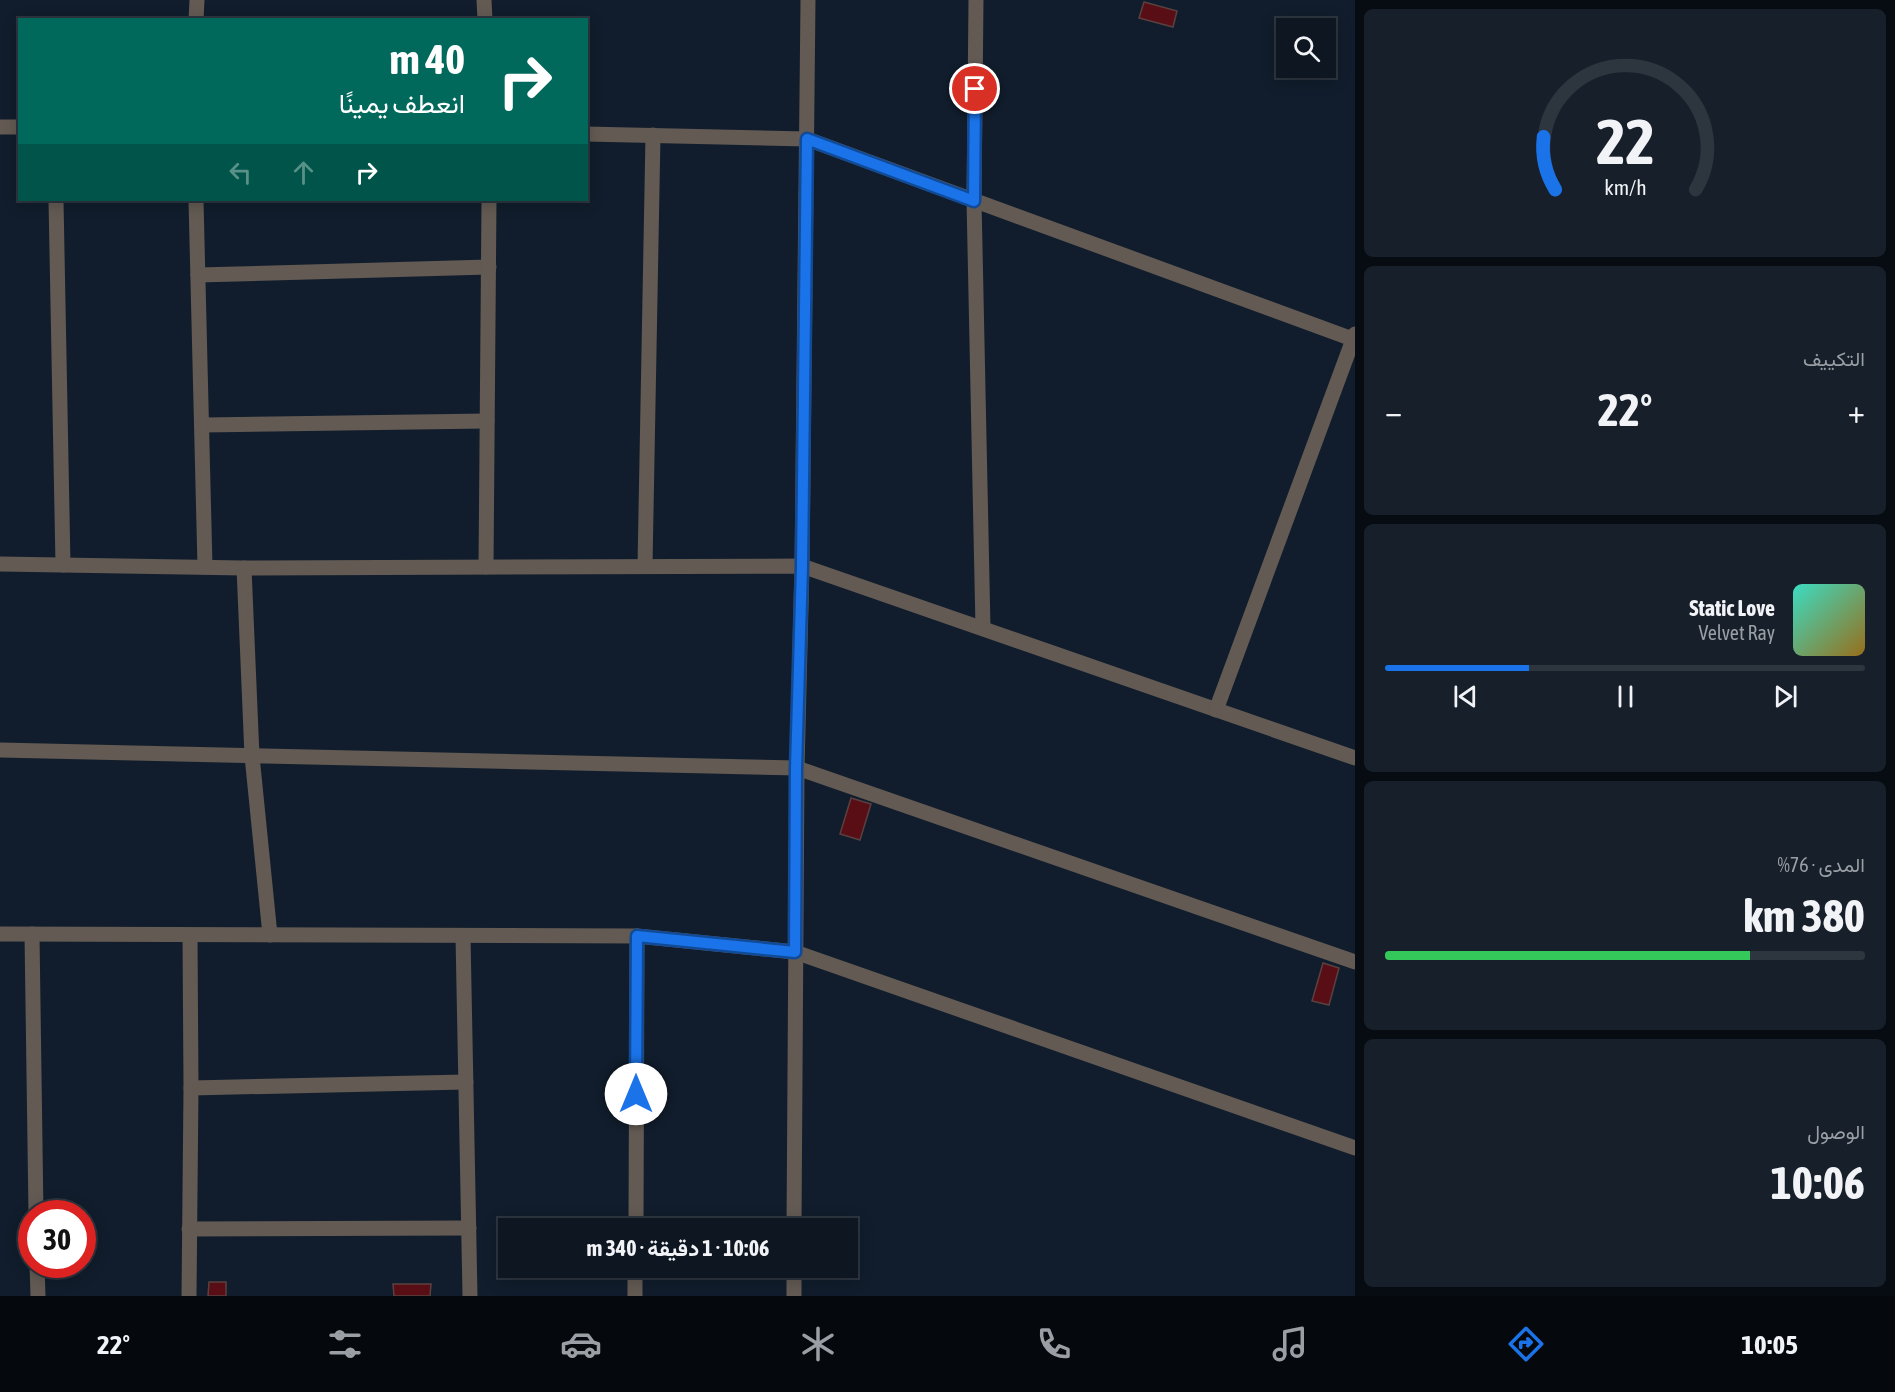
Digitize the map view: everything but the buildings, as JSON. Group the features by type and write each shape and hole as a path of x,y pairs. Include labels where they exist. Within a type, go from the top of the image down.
{"street":[{"path":"196,18 197,0"},
{"path":"484,0 485,18"},
{"path":"794,1218 796,768 802,566 808,0"},
{"path":"976,0 974,201 983,628"},
{"path":"0,127 18,127"},
{"path":"588,134 807,139 1354,338 1216,710"},
{"path":"645,566 653,135"},
{"path":"56,201 63,565"},
{"path":"196,201 205,567"},
{"path":"486,567 489,201"},
{"path":"198,275 489,267"},
{"path":"202,425 488,421"},
{"path":"0,564 244,568 802,566 1355,758"},
{"path":"244,568 252,756 270,935"},
{"path":"0,750 796,768 1355,962"},
{"path":"0,934 637,936 795,952 1355,1148"},
{"path":"32,934 36,1200"},
{"path":"189,1296 190,935"},
{"path":"463,936 470,1296"},
{"path":"636,1218 637,936"},
{"path":"191,1088 466,1082"},
{"path":"189,1229 469,1228"},
{"path":"37,1278 38,1296"},
{"path":"635,1296 636,1278"},
{"path":"794,1278 794,1296"}],"route":[{"path":"636,1094 637,936 795,952 807,139 974,201 975,89"}]}
